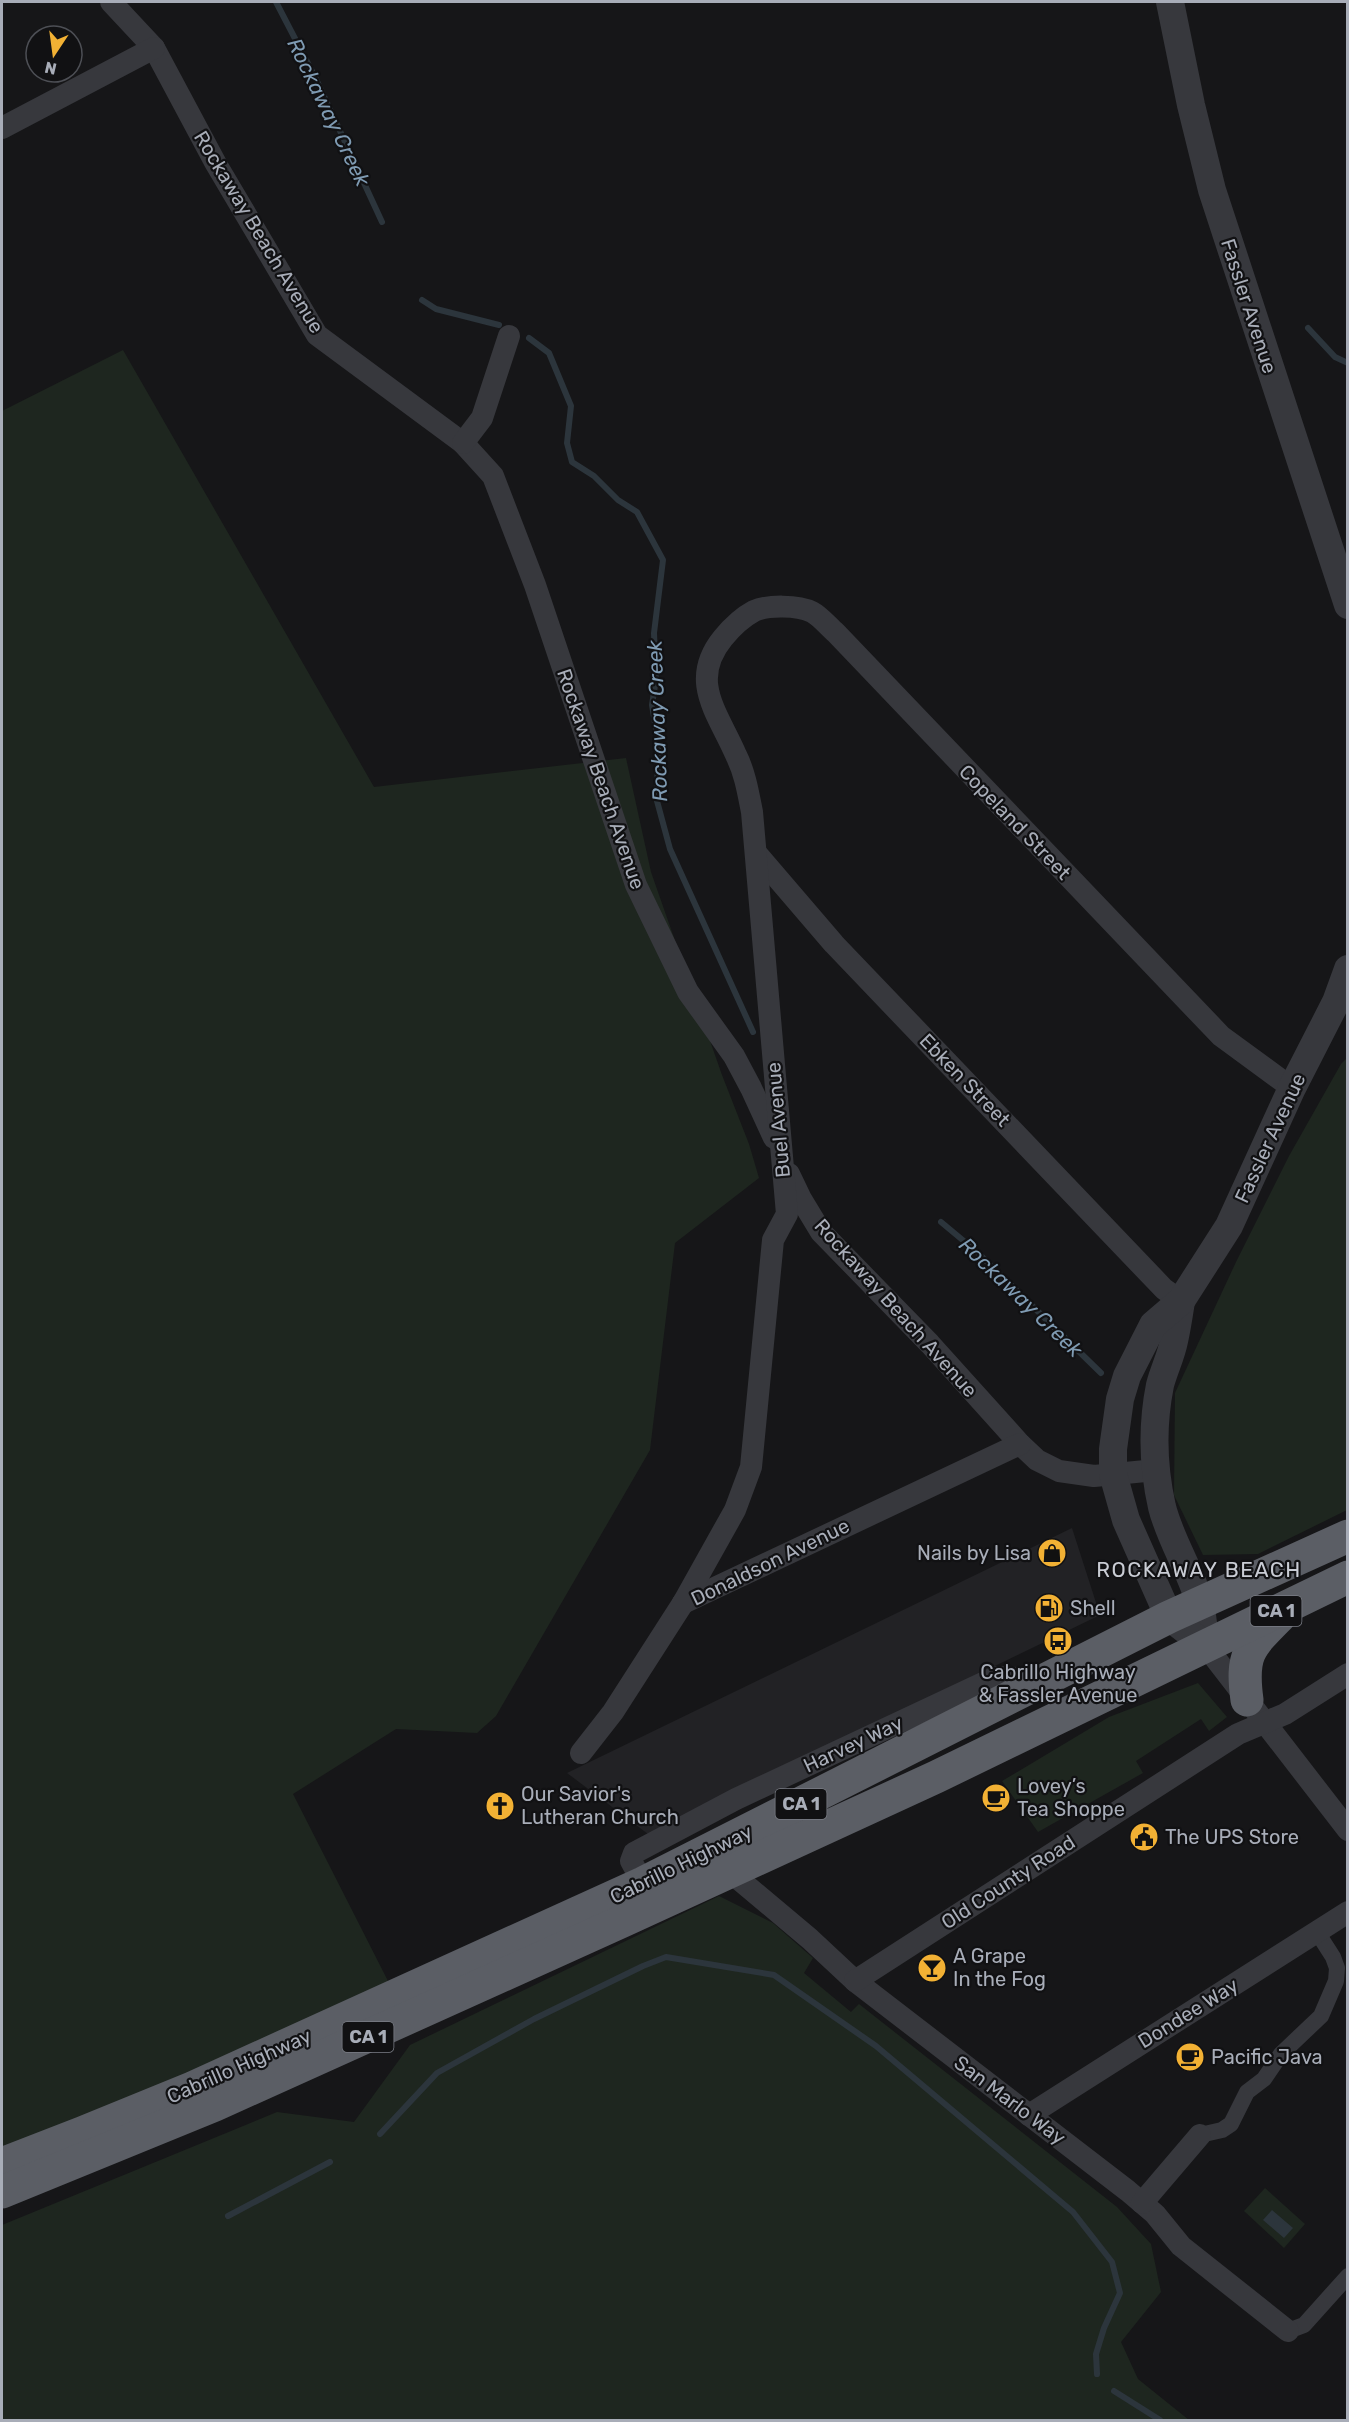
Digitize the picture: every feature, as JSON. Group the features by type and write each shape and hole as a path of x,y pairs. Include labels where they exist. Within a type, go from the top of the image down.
{"highway":[{"name":"Cabrillo Highway","path":"2,2164 182,2092 643,1883 1169,1617 1347,1536"},
{"name":"Cabrillo Highway","path":"2,2192 215,2105 936,1777 1347,1577"},
{"path":"1256,1712 1245,1668 1248,1653 1264,1632 1295,1602"}],"street":[{"name":"Rockaway Beach Avenue","path":"111,2 154,48 216,164 318,335 463,443 493,476 535,585 636,885 688,992 734,1056 751,1088 801,1199 821,1232 930,1344 1037,1460 1059,1470 1094,1476 1156,1470"},
{"name":"Fassler Avenue","path":"1170,2 1191,105 1212,190 1345,590"},
{"path":"2,128 154,48"},
{"path":"463,443 482,418 509,336"},
{"name":"Copeland Street","path":"729,632 744,616 762,607 781,607 812,612 836,633 1221,1036 1292,1088"},
{"name":"Buel Avenue","path":"683,1603 735,1510 751,1467 773,1240 787,1214 756,853 747,782 738,757 712,706 706,689 707,668 715,649 729,632"},
{"name":"Ebken Street","path":"756,853 834,944 1164,1288 1181,1301"},
{"name":"Fassler Avenue","path":"1205,1645 1169,1617 1126,1520 1113,1474 1115,1423 1126,1376 1153,1325 1181,1301 1229,1226 1292,1088 1342,1001 1347,969"},
{"path":"734,1056 756,1051 771,1039"},
{"name":"Fassler Avenue","path":"1181,1301 1174,1343 1156,1406 1154,1429 1156,1470 1163,1510 1201,1602 1205,1645"},
{"name":"Donaldson Avenue","path":"581,1753 613,1712 683,1603 1020,1444"},
{"path":"1205,1645 1347,1830"},
{"name":"Old County Road","path":"855,1982 1238,1734 1256,1712 1284,1714 1347,1674"},
{"name":"San Marlo Way","path":"729,1871 810,1939 855,1982 1142,2203 1155,2214 1180,2246 1288,2331"},
{"name":"Dondee Way","path":"1029,2115 1347,1912"},
{"path":"1142,2203 1200,2135 1222,2130 1231,2124 1247,2092 1264,2079 1281,2054 1321,2016 1333,1992 1337,1968 1333,1957 1317,1932"},
{"path":"1288,2331 1304,2325 1347,2276"}],"shaded area":[{"path":"123,350 374,787 626,758 651,872 722,1075 749,1144 759,1178 675,1243 650,1450 496,1716 477,1733 396,1729 293,1794 389,1983 54,2133 2,2154 2,411"},
{"path":"1347,1058 1347,1510 1258,1554 1203,1555 1174,1495 1175,1393 1236,1262 1289,1156 1341,1064"},
{"path":"1072,1528 1100,1615 648,1834 567,1773"},
{"path":"1198,1683 1227,1717 1209,1731 1201,1719 1136,1761 1143,1773 1038,1832 1002,1781 1109,1717"},
{"path":"719,1896 773,1923 813,1958 804,1973 851,2012 859,2004 1117,2207 1151,2244 1161,2292 1121,2342 1138,2379 1189,2420 2,2420 2,2225 277,2112 354,2122 410,2045"},
{"path":"1265,2188 1305,2224 1284,2248 1244,2211"},
{"path":"1272,2210 1293,2228 1284,2238 1263,2220"}],"waterway":[{"name":"Rockaway Creek","path":"276,2 316,79 382,222"},
{"name":"Rockaway Creek","path":"422,300 436,309 499,325"},
{"path":"1308,328 1335,357 1348,363"},
{"name":"Rockaway Creek","path":"529,338 549,353 571,406 567,443 572,462 594,476 618,500 637,512 663,560 654,633 656,679 652,705 658,741 657,801 670,849 753,1032"},
{"name":"Rockaway Creek","path":"941,1222 977,1252 1101,1373"},
{"path":"380,2134 437,2073 534,2019 643,1966 666,1957 774,1975 876,2046 1073,2212 1112,2262 1120,2293 1104,2328 1096,2354 1097,2374"},
{"path":"228,2216 330,2162"},
{"path":"1114,2391 1160,2420"}],"place":[{"name":"Nails by Lisa","path":"1052,1553"},
{"name":"Shell","path":"1049,1608"},
{"name":"Cabrillo Highway & Fassler Avenue","path":"1058,1641"},
{"name":"Lovey’s Tea Shoppe","path":"996,1798"},
{"name":"Our Savior's Lutheran Church","path":"500,1806"},
{"name":"The UPS Store","path":"1144,1837"},
{"name":"A Grape In the Fog","path":"932,1968"},
{"name":"Pacific Java","path":"1190,2057"}],"district":[{"name":"ROCKAWAY BEACH","path":"1199,1569"}]}
